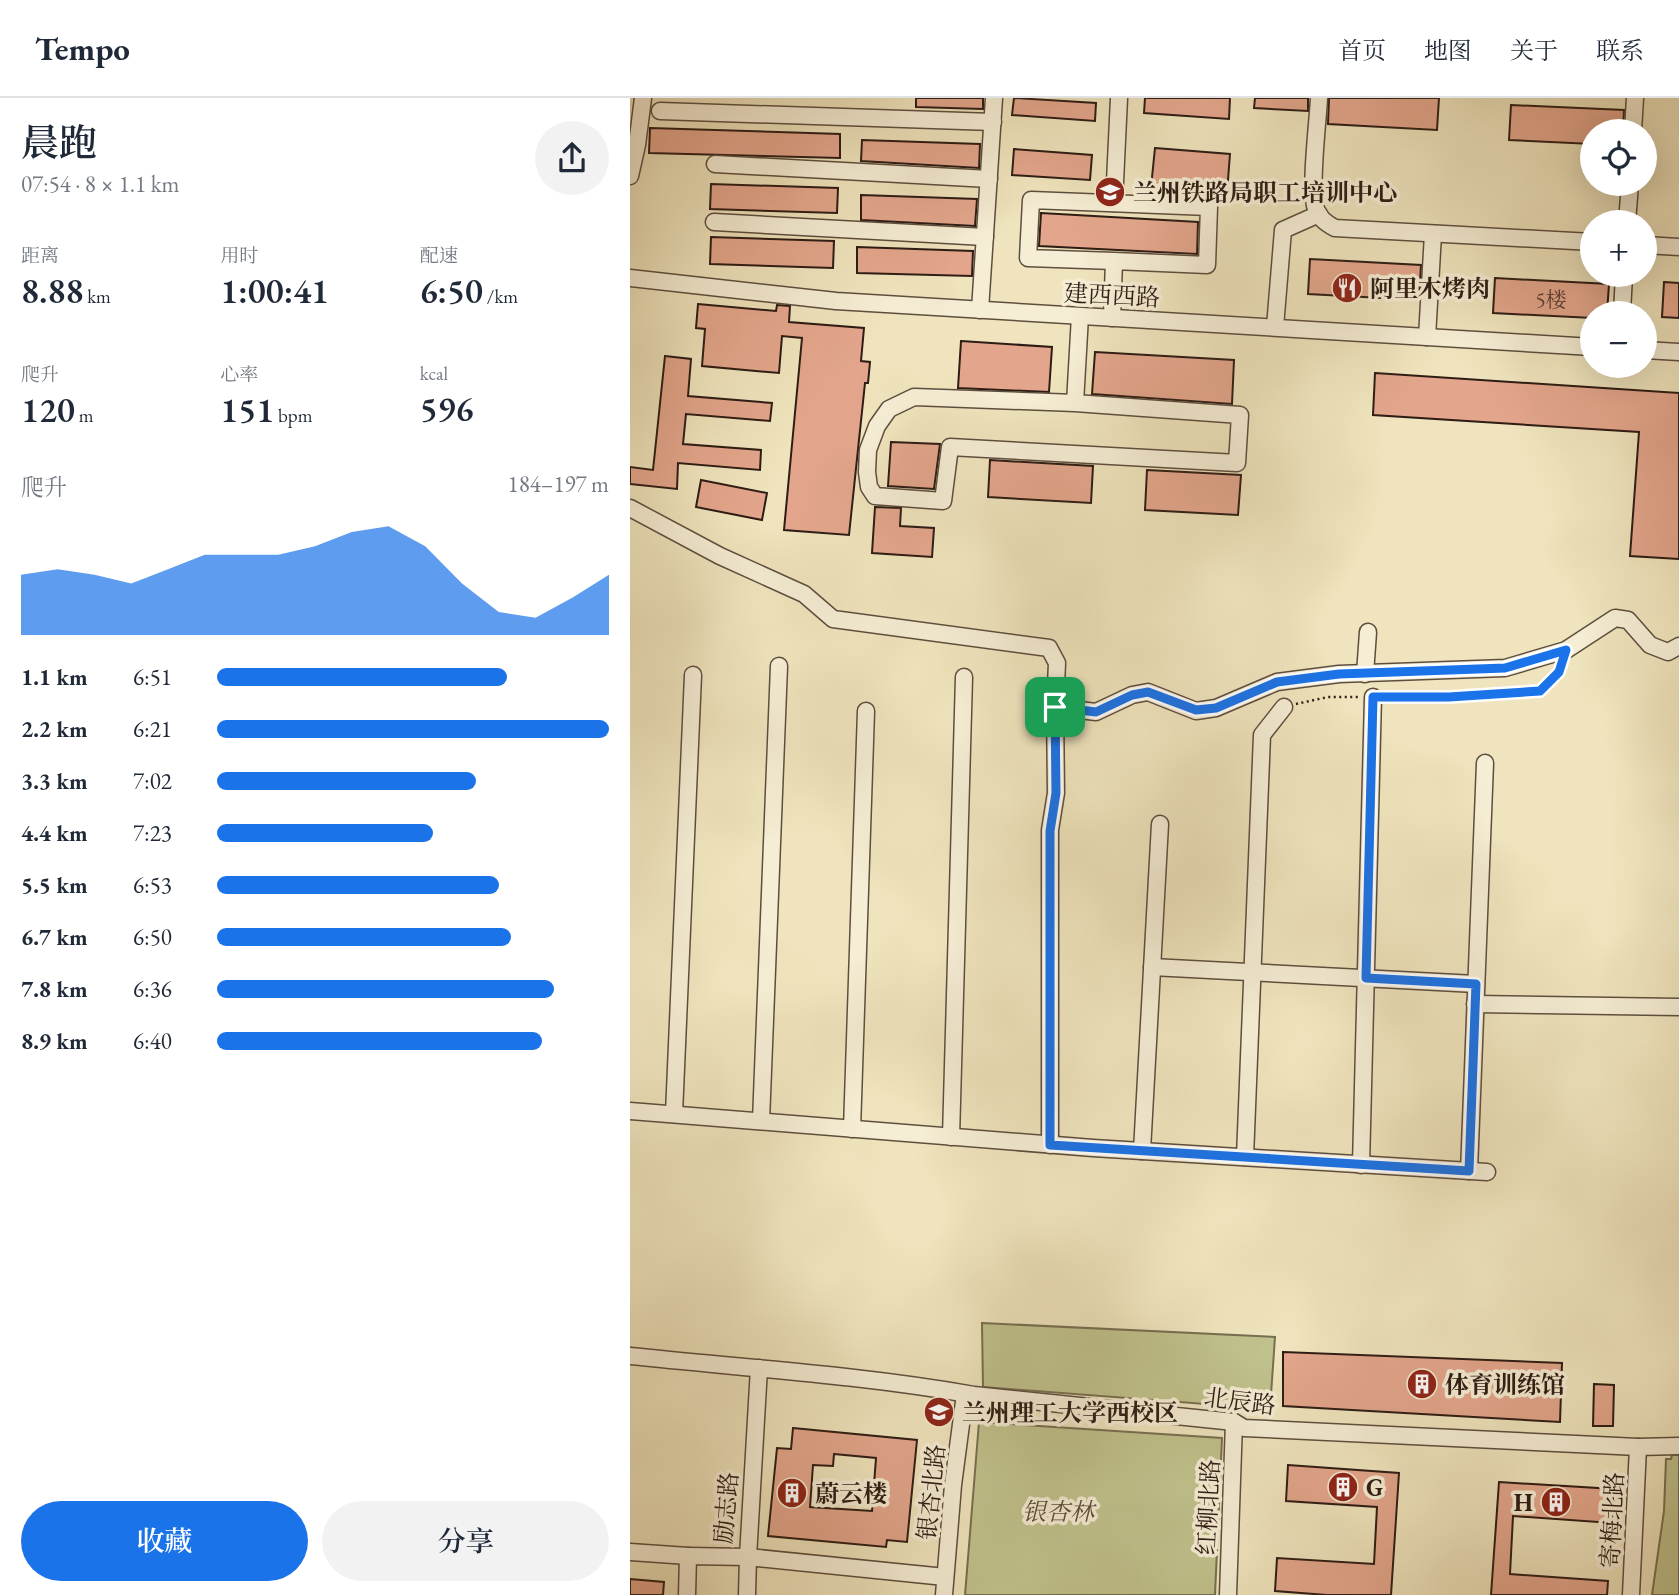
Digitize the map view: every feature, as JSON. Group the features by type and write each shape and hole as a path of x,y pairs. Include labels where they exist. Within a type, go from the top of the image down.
{"street":[{"path":"630,177 643,98"},
{"path":"980,310 995,98"},
{"path":"1114,203 1119,98"},
{"path":"1320,98 1313,197 1318,214 1335,228 1580,241"},
{"path":"1634,119 1635,98"},
{"path":"660,111 993,122"},
{"path":"715,164 989,179"},
{"path":"1031,200 1209,207 1207,265 1114,261 1028,258 1031,200"},
{"path":"1275,327 1283,230 1318,214"},
{"path":"714,222 985,237"},
{"path":"1427,337 1433,234"},
{"path":"1657,246 1679,247"},
{"path":"1112,318 1114,261"},
{"name":"建西西路","path":"630,278 836,301 1580,345"},
{"path":"1076,403 1080,316"},
{"path":"1657,351 1679,352"},
{"path":"914,397 1076,403 1240,415 1237,463 950,447 943,500 875,496 869,487 868,450 877,426 889,409 914,397"},
{"path":"630,508 720,556 804,594 833,619 1049,648 1057,663 1056,793 1050,831 1050,1145"},
{"path":"1055,707 1096,712 1132,695 1148,692 1196,710 1216,708 1277,682 1365,674 1505,668 1566,650 1615,618 1628,620 1650,645 1668,652 1679,646"},
{"path":"1365,674 1368,632"},
{"path":"761,1121 779,666"},
{"path":"674,1114 693,675"},
{"path":"951,1137 964,677"},
{"path":"1361,1165 1373,697"},
{"path":"1245,1157 1262,735 1284,707"},
{"path":"852,1129 866,711"},
{"path":"1469,1171 1485,764"},
{"path":"1142,1151 1160,824"},
{"path":"1152,967 1476,984"},
{"path":"1475,1004 1679,1007"},
{"path":"630,1111 1050,1145 1487,1172"},
{"name":"北辰路","path":"630,1356 1234,1422 1244,1428 1638,1447 1679,1446"},
{"name":"励志路","path":"687,1595 688,1556 748,1557 759,1368"},
{"name":"银杏北路","path":"944,1595 953,1485 965,1394"},
{"name":"红柳北路","path":"1228,1595 1234,1422"},
{"name":"寄梅北路","path":"1631,1595 1638,1447"},
{"path":"630,1552 688,1556"},
{"path":"747,1595 748,1557 945,1577"}],"path":[{"path":"1284,707 1328,697 1449,697 1540,691 1559,672 1566,650"}],"green space":[{"path":"982,1323 1275,1337 1270,1409 983,1387"},
{"name":"银杏林","path":"979,1422 1222,1438 1215,1595 965,1595"},
{"path":"1672,1455 1679,1455 1679,1595 1652,1595 1664,1511 1666,1459 1671,1459"}],"building":[{"path":"916,98 983,98 983,109 916,107"},
{"path":"1014,98 1096,103 1095,121 1012,115"},
{"path":"1145,98 1230,98 1229,119 1144,113"},
{"path":"1255,98 1308,98 1308,111 1254,108"},
{"path":"1329,98 1439,98 1437,130 1328,124"},
{"path":"1511,105 1624,110 1624,119 1580,119 1580,143 1509,140"},
{"path":"650,128 840,134 840,158 649,153"},
{"path":"862,140 980,144 979,168 861,161"},
{"path":"1155,148 1230,154 1227,193 1151,187"},
{"path":"1014,149 1092,155 1090,180 1012,175"},
{"path":"711,184 838,188 837,213 710,209"},
{"path":"861,195 977,199 975,226 861,220"},
{"path":"1041,213 1198,222 1197,254 1039,246"},
{"path":"711,237 834,241 833,268 710,264"},
{"path":"857,247 973,251 972,276 857,273"},
{"path":"1310,259 1421,265 1419,300 1308,294"},
{"path":"1495,278 1580,282 1580,287 1609,287 1608,301 1580,301 1580,317 1493,313"},
{"path":"1664,282 1679,283 1679,318 1662,317"},
{"path":"698,304 776,311 777,305 790,306 789,322 864,328 861,361 870,362 868,383 865,383 849,535 784,530 802,338 782,336 779,373 702,366 705,329 696,328"},
{"path":"961,341 1052,347 1049,392 958,388"},
{"path":"1095,352 1234,360 1232,404 1092,394"},
{"path":"665,356 691,359 688,396 772,403 770,421 686,414 683,444 761,450 760,470 678,463 677,489 630,484 630,467 653,470"},
{"path":"1375,373 1679,393 1679,559 1630,556 1639,432 1373,415"},
{"path":"891,442 940,444 934,489 888,486"},
{"path":"990,460 1093,466 1091,503 988,497"},
{"path":"1147,470 1241,475 1238,515 1145,510"},
{"path":"701,480 767,493 762,520 696,507"},
{"path":"875,507 901,508 900,526 934,528 932,557 872,553"},
{"name":"体育训练馆","path":"1283,1352 1562,1363 1560,1422 1283,1406"},
{"path":"1594,1384 1614,1385 1613,1426 1593,1426"},
{"name":"蔚云楼","path":"793,1428 917,1440 907,1542 887,1540 886,1547 768,1536 777,1448 791,1449","holes":["834,1454 876,1458 872,1511 810,1507 813,1465 833,1466"]},
{"path":"1288,1465 1399,1473 1391,1595 1327,1595 1275,1591 1277,1558 1374,1564 1377,1507 1286,1501"},
{"path":"1499,1482 1614,1489 1612,1523 1513,1516 1510,1574 1608,1581 1607,1595 1491,1595"},
{"path":"630,1579 664,1582 663,1595 630,1595"}],"place":[{"name":"兰州铁路局职工培训中心","path":"1110,192"},
{"name":"阿里木烤肉","path":"1347,288"},
{"name":"体育训练馆","path":"1422,1384"},
{"name":"兰州理工大学西校区","path":"939,1412"},
{"name":"G","path":"1343,1487"},
{"name":"蔚云楼","path":"792,1493"},
{"name":"H","path":"1556,1502"}],"route":[{"path":"1566,650 1559,672 1540,691 1449,697 1373,697 1366,978 1476,984 1469,1171 1050,1145 1050,831 1056,793 1055,707 1096,712 1132,695 1148,692 1196,710 1216,708 1277,682 1339,674 1505,668 1530,663 1566,650"}]}
